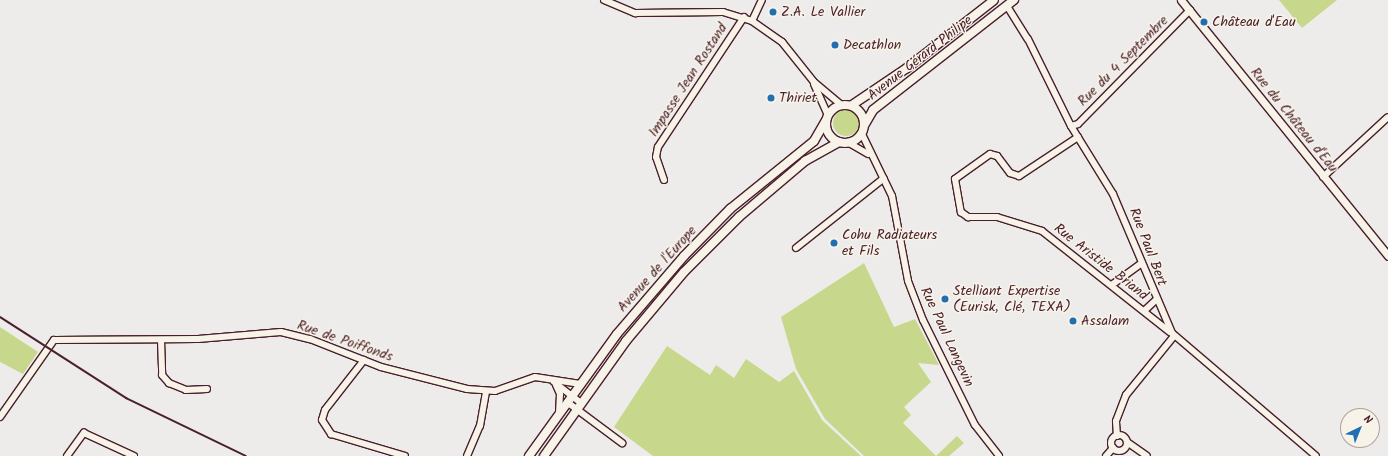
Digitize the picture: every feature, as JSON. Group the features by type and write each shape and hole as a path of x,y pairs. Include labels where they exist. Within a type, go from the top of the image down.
{"main road":[{"name":"Avenue Gérard Philipe","path":"852,106 916,61 994,0"},
{"name":"Avenue Gérard Philipe","path":"865,124 873,110 1014,0"},
{"path":"841,105 852,106 861,112 865,124 862,134 849,143 839,142 830,136 827,117 841,105"},
{"name":"Avenue de l'Europe","path":"529,456 617,334 684,256 730,209 814,141 827,117"},
{"name":"Avenue de l'Europe","path":"544,456 644,318 738,217 805,161 839,142"}],"street":[{"path":"604,0 635,12 723,12 752,21 782,42 814,82 841,105"},
{"path":"752,21 762,0"},
{"name":"Rue du Château d'Eau","path":"1181,0 1388,256"},
{"name":"Rue Paul Bert","path":"1007,6 1028,38 1071,126 1113,194 1156,300 1173,334 1316,456"},
{"name":"Rue du 4 Septembre","path":"1071,126 1078,124 1190,10"},
{"name":"Impasse Jean Rostand","path":"664,180 656,157 658,147 744,18"},
{"path":"814,82 827,117"},
{"path":"1323,177 1388,117"},
{"name":"Rue Paul Langevin","path":"862,134 868,154 884,178 892,196 908,281 923,320 975,425 999,456"},
{"name":"Rue Aristide Briand","path":"1078,137 1019,176 1010,174 997,156 990,154 957,177 954,190 964,215 997,217 1034,227 1066,246 1173,334"},
{"name":"Rue Paul Langevin","path":"849,143 868,154"},
{"path":"796,248 884,178"},
{"path":"1113,284 1141,264"},
{"path":"1144,311 1156,300"},
{"name":"Rue de Poiffonds","path":"0,417 54,340 161,340 281,332 310,339 408,375 486,392 536,377 580,384"},
{"path":"1117,436 1116,421 1126,395 1173,334"},
{"path":"161,340 162,375 169,383 186,390 207,389"},
{"path":"364,360 325,410 322,420 331,434 405,456"},
{"path":"551,380 570,399 622,443"},
{"path":"551,380 560,394 559,414"},
{"path":"467,456 480,426 486,392"},
{"path":"67,456 84,433 134,456"},
{"path":"1117,436 1147,456"},
{"path":"1106,456 1113,448 1112,440 1117,436"},
{"path":"1113,448 1122,450 1127,442"}],"green space":[{"path":"1279,0 1337,0 1302,28"},
{"path":"846,110 855,114 859,123 855,132 846,136 837,132 833,123 837,114"},
{"path":"864,263 894,327 915,319 939,365 918,363 931,382 904,407 911,415 903,423 936,456 864,456 825,419 796,369 781,317"},
{"path":"0,327 38,352 23,374 0,362"},
{"path":"667,346 710,375 716,365 734,378 746,359 779,382 794,371 822,420 861,456 653,456 614,427"},
{"path":"957,436 964,443 949,456 936,456"}],"railway":[{"path":"0,317 126,398 246,456"}],"place":[{"name":"Z.A. Le Vallier","path":"773,12"},
{"name":"Château d'Eau","path":"1204,22"},
{"name":"Decathlon","path":"835,45"},
{"name":"Thiriet","path":"771,98"},
{"name":"Cohu Radiateurs et Fils","path":"834,243"},
{"name":"Stelliant Expertise (Eurisk, Clé, TEXA)","path":"945,299"},
{"name":"Assalam","path":"1073,321"}]}
